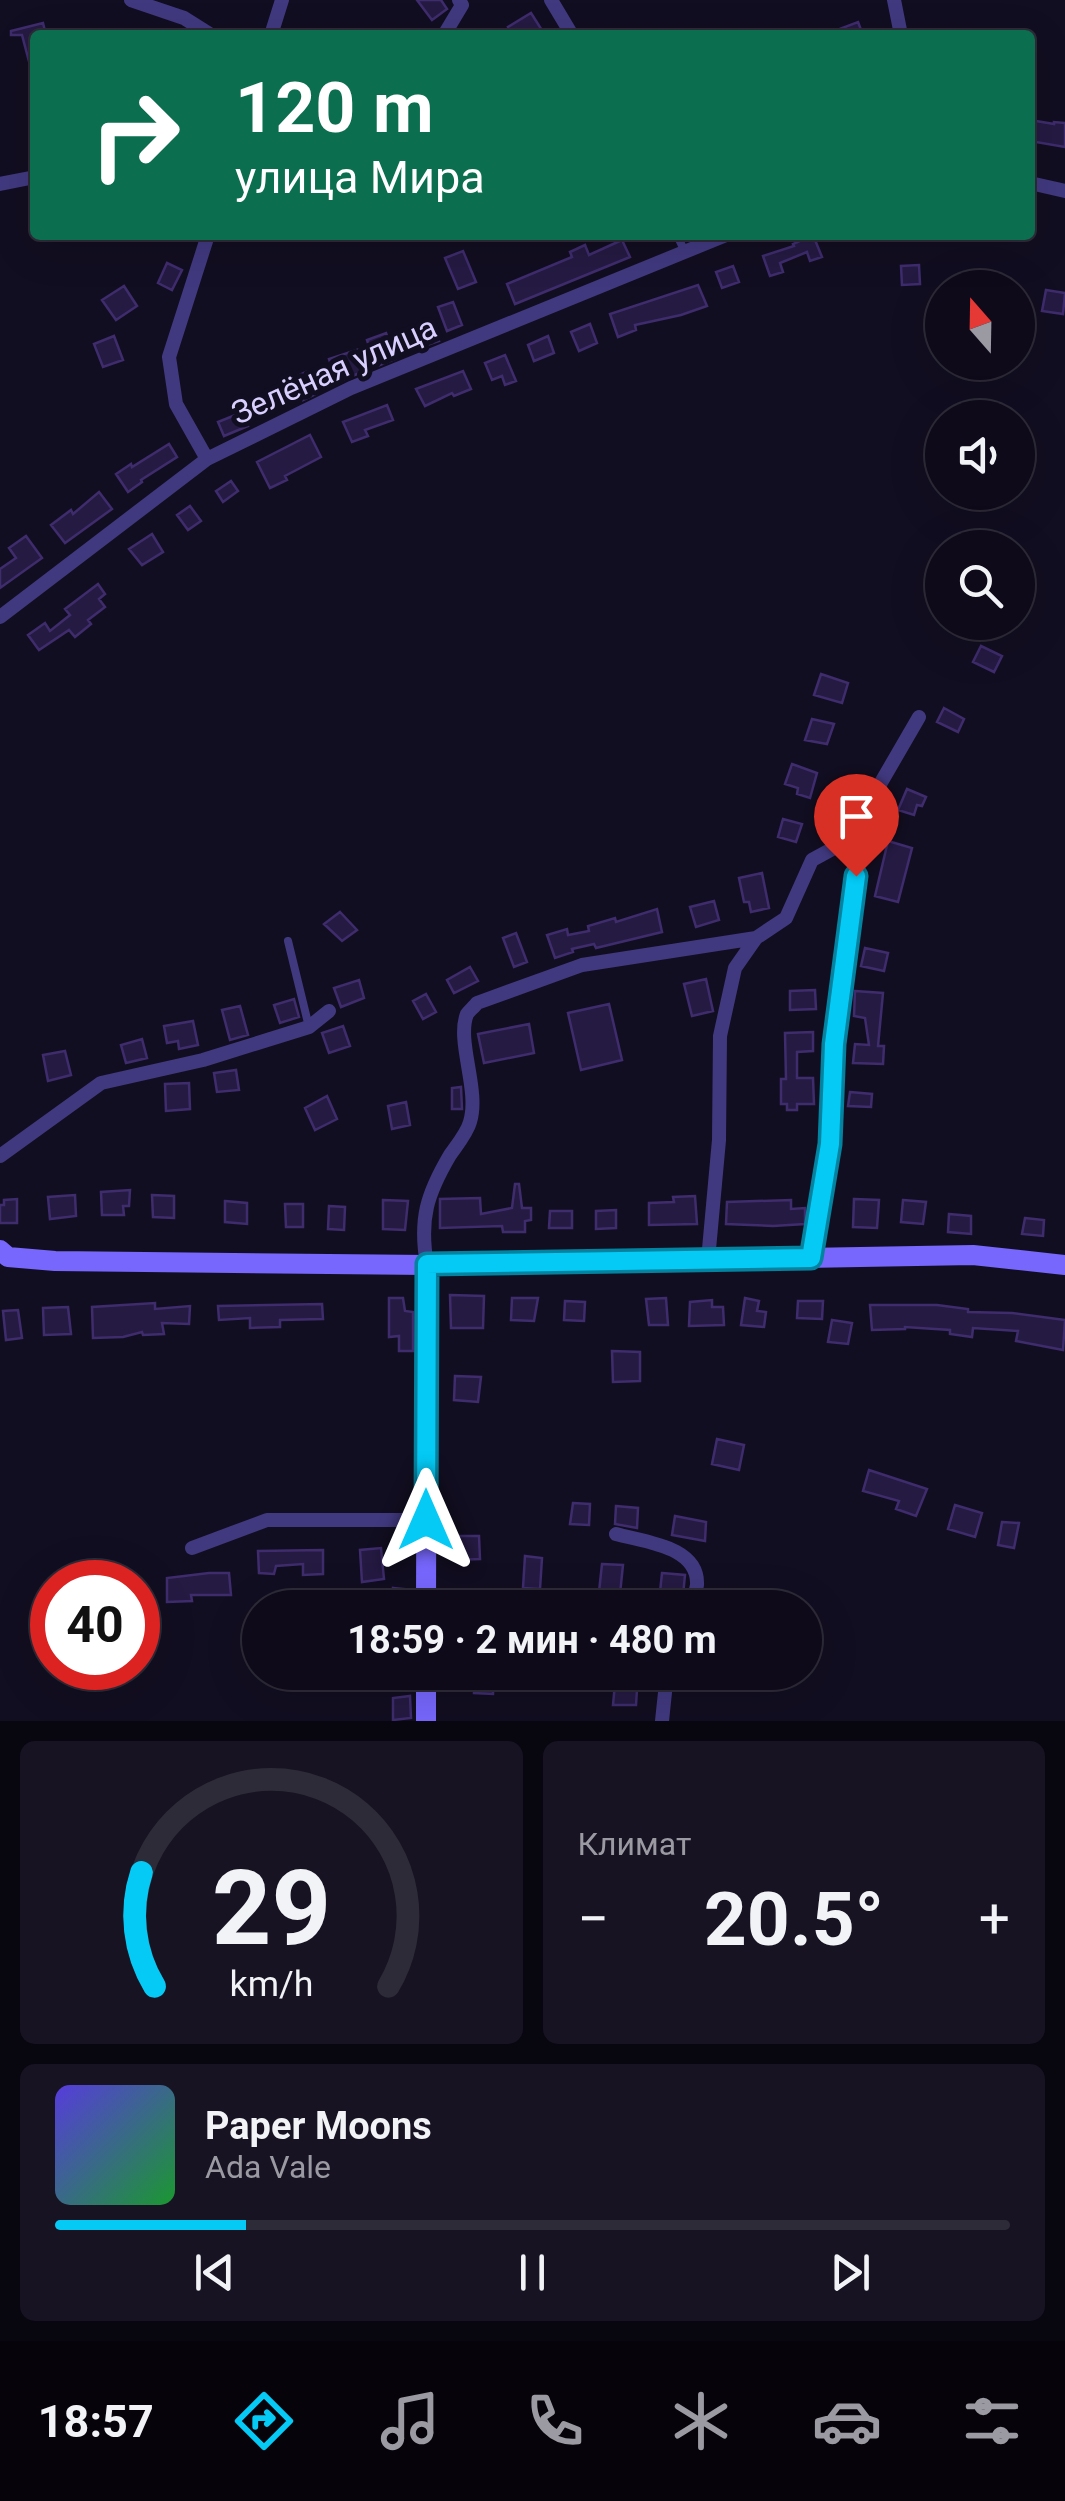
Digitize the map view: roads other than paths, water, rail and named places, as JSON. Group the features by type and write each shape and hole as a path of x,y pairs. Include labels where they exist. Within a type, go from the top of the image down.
{"street":[{"path":"130,0 184,18 203,30"},
{"path":"273,30 282,0"},
{"path":"447,30 462,4 459,0"},
{"path":"550,0 569,30"},
{"path":"894,0 900,30"},
{"path":"0,184 30,178"},
{"path":"1035,183 1065,191"},
{"path":"206,240 170,358 176,404 206,459"},
{"name":"Зелёная улица","path":"0,617 206,459 351,388 714,240"},
{"path":"811,1258 830,1144 834,1044 861,843 879,786 920,717"},
{"path":"708,1260 719,1140 720,1036 736,968 756,938 786,918 812,860 845,842 869,818"},
{"path":"426,1590 424,1214 434,1183 470,1123 472,1094 464,1033 467,1013 478,1004 582,965 756,938"},
{"path":"0,1156 101,1082 204,1060 309,1026 329,1012"},
{"path":"4,1253 56,1261 427,1264 974,1256 1065,1266"},
{"path":"192,1548 267,1520 426,1520"},
{"path":"616,1534 678,1552 693,1564 695,1590"},
{"path":"426,1690 426,1721"},
{"path":"662,1721 665,1690"}],"lane":[{"path":"680,240 686,252"},
{"path":"288,941 309,1026"}]}
